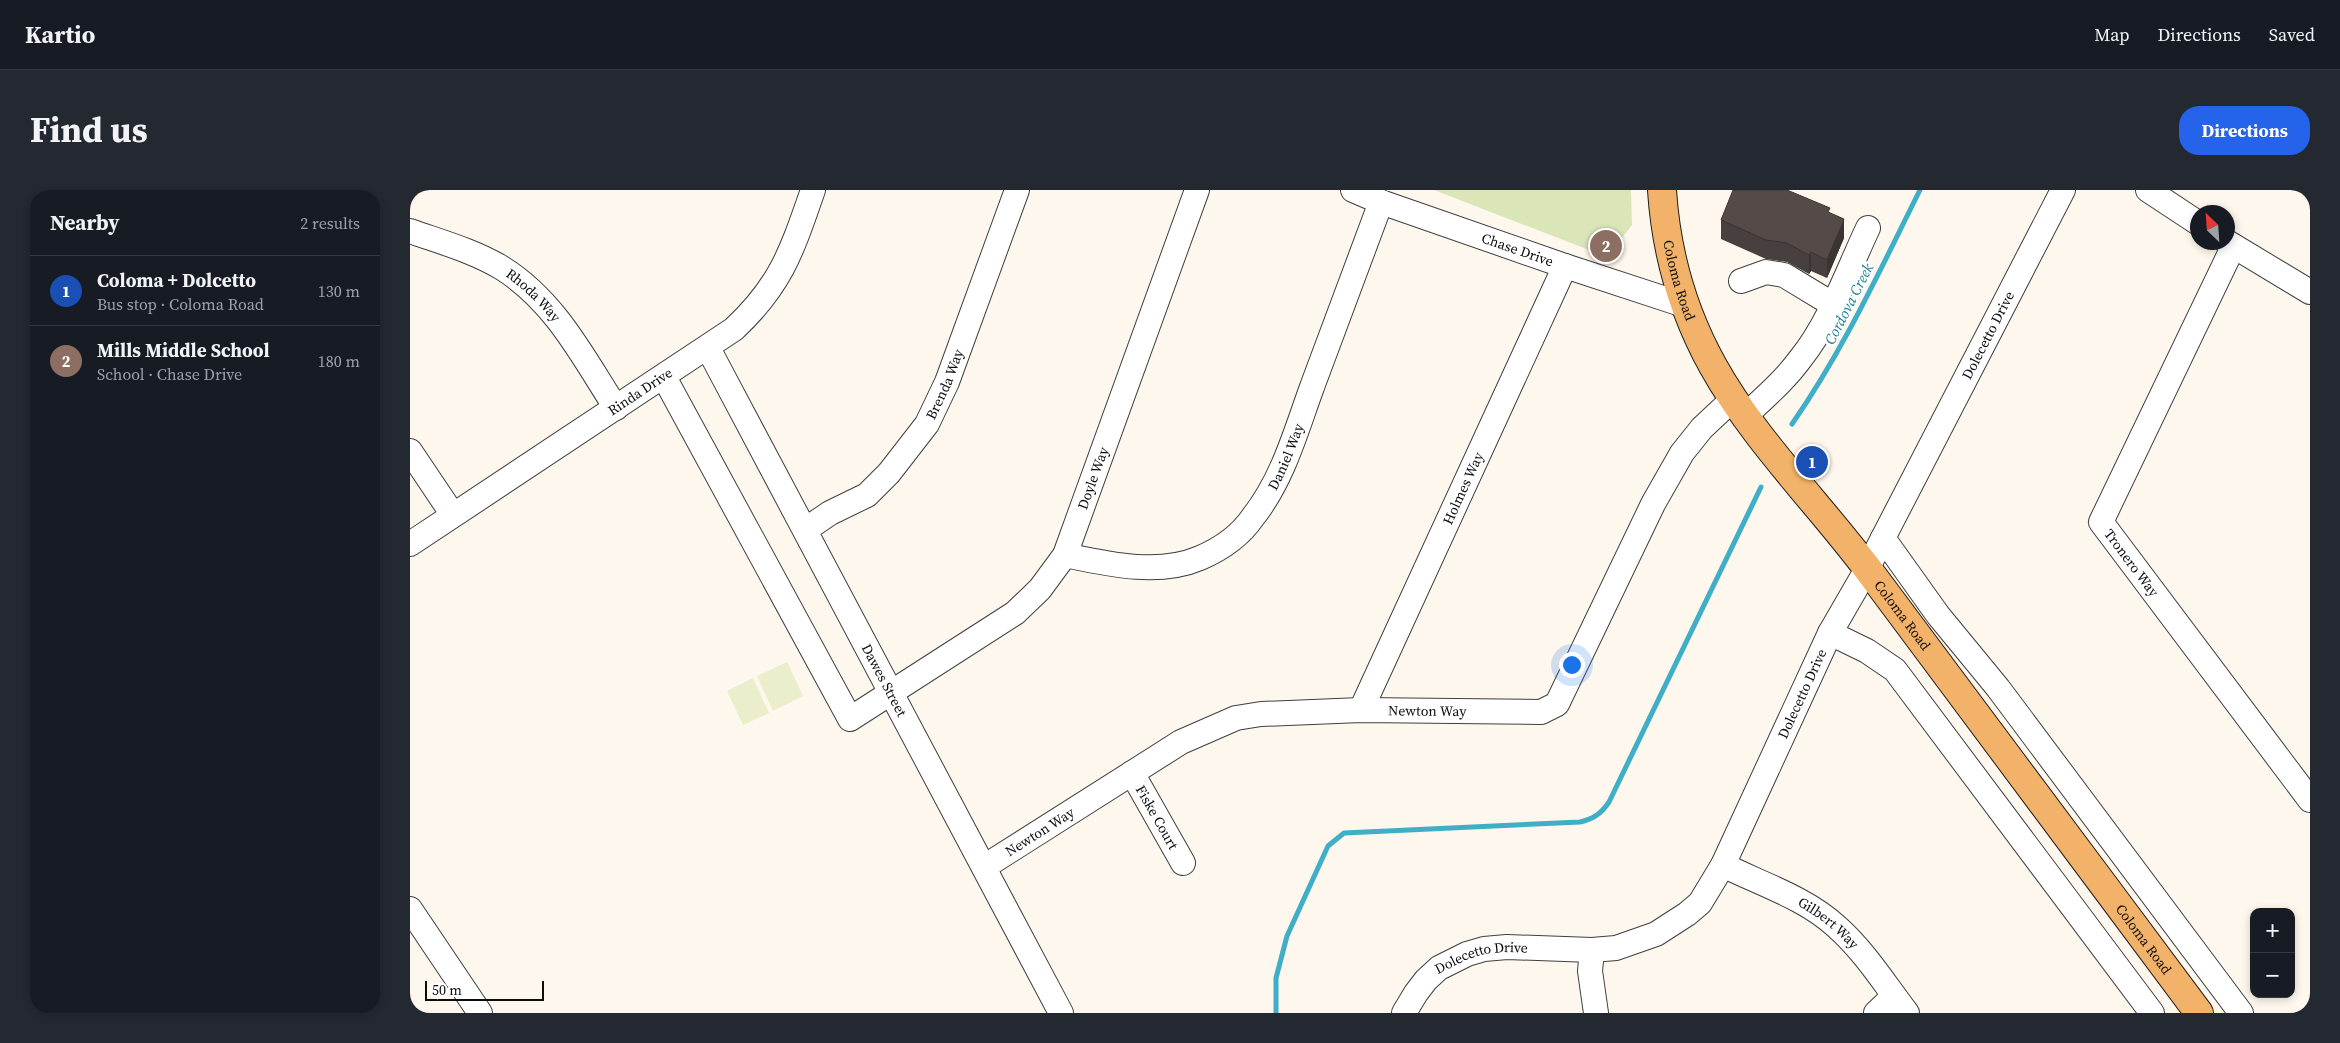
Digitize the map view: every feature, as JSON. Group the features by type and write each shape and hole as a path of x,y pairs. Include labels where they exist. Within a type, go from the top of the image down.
{"main road":[{"name":"Coloma Road","path":"1662,190 1664,217 1672,261 1684,304 1713,365 1739,408 1868,569 2199,1013"}],"street":[{"name":"Rinda Drive","path":"410,544 734,329 754,311 771,290 785,266 812,190"},
{"name":"Brenda Way","path":"804,530 867,494 889,473 927,424 947,382 1017,190"},
{"name":"Doyle Way","path":"664,377 850,719 1014,614 1040,589 1065,555 1197,190"},
{"name":"Chase Drive","path":"1353,190 1381,202 1565,266 1684,304"},
{"name":"Dolecetto Drive","path":"1404,1013 1426,980 1439,968 1467,954 1484,948 1507,947 1592,950 1616,948 1656,934 1682,918 1700,903 1723,865 1830,633 1868,569 2063,190"},
{"path":"2148,190 2190,218"},
{"name":"Daniel Way","path":"1065,555 1146,568 1175,564 1198,559 1218,549 1237,536 1247,525 1263,504 1280,475 1381,202"},
{"name":"Newton Way","path":"984,867 1181,742 1236,718 1261,714 1361,710 1541,712 1557,704 1653,504 1682,453 1702,428 1782,381 1803,357 1832,304 1868,228"},
{"name":"Rhoda Way","path":"410,230 476,254 524,283 554,314 616,408"},
{"path":"2235,248 2310,292"},
{"name":"Tronero Way","path":"2228,250 2101,522 2310,800"},
{"name":"Holmes Way","path":"1361,710 1565,266"},
{"path":"1741,281 1766,272 1784,275 1832,304"},
{"name":"Dawes Street","path":"708,348 1061,1013"},
{"path":"410,451 453,515"},
{"path":"1883,538 1938,614 1998,688 2241,1013"},
{"path":"1830,633 1867,651 1895,670 2152,1013"},
{"name":"Fiske Court","path":"1132,773 1183,863"},
{"name":"Gilbert Way","path":"1723,865 1785,894 1818,912 1837,926 1869,959 1900,1005"},
{"path":"410,909 480,1013"},
{"path":"1592,950 1590,972 1596,1013"},
{"path":"1876,1013 1900,1005"}],"green space":[{"path":"1434,190 1631,190 1632,225 1607,257"},
{"path":"787,662 803,696 773,711 757,676"},
{"path":"753,678 769,713 743,725 727,691"}],"building":[{"path":"1733,190 1787,190 1830,208 1828,212 1844,219 1827,260 1811,252 1809,255 1787,243 1766,240 1721,220"}],"waterway":[{"name":"Cordova Creek","path":"1792,424 1811,396 1844,339 1920,190"},
{"path":"1276,1013 1276,978 1287,936 1328,846 1344,833 1580,822 1593,818 1603,810 1609,802 1761,487"}],"place":[{"name":"Mills Middle School","path":"1606,246"},
{"name":"Coloma + Dolcetto","path":"1812,462"}]}
